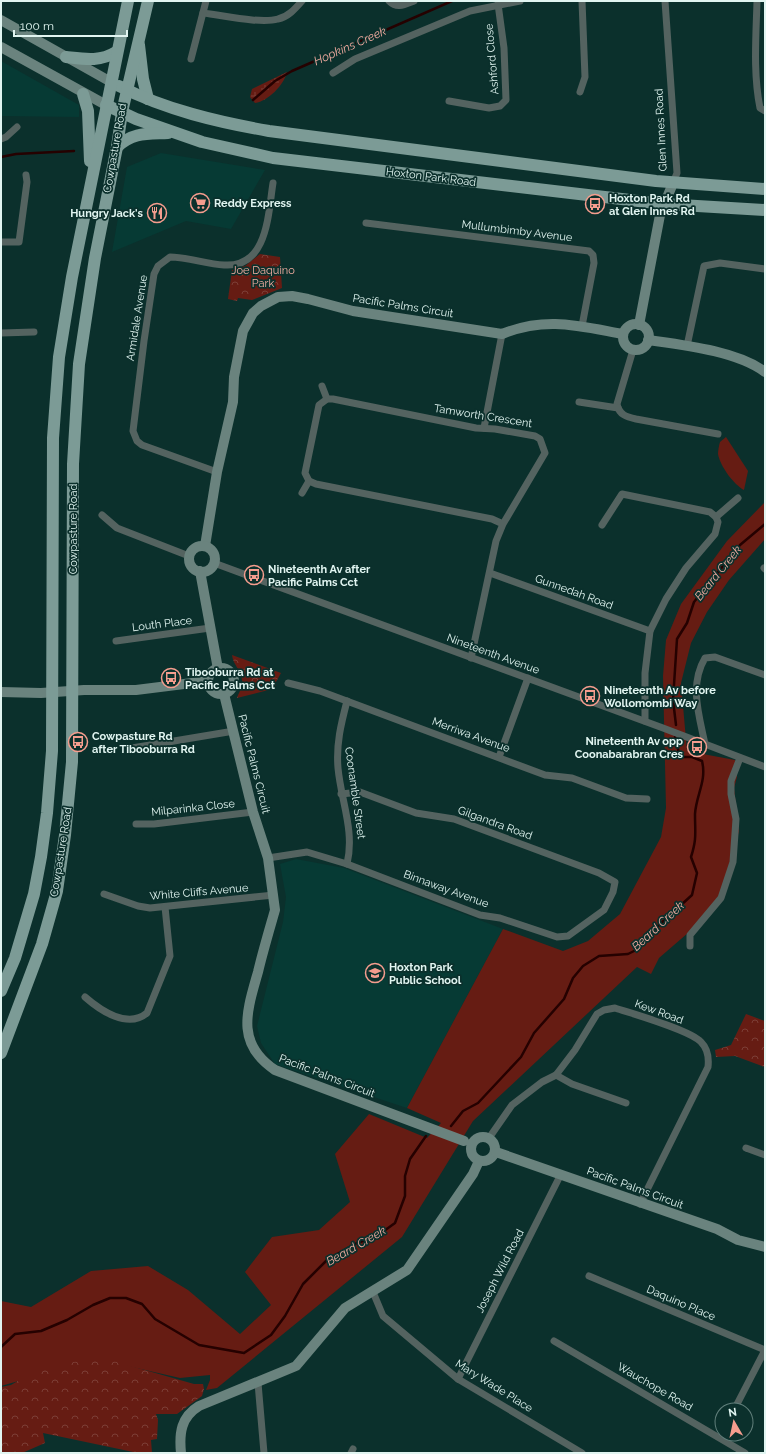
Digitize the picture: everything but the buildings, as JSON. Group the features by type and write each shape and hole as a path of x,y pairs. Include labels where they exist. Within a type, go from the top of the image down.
{"main road":[{"name":"Cowpasture Road","path":"1,991 15,958 28,915 41,857 51,769 54,422 63,325 116,52 128,1"},
{"name":"Cowpasture Road","path":"1,1053 42,944 57,890 65,835 70,782 73,464 79,364 95,258 117,147 126,90 138,36 148,1"},
{"path":"138,36 148,99"},
{"path":"66,57 87,60 101,59 116,52"},
{"path":"111,82 148,99 228,124 269,131 673,183 765,189"},
{"path":"83,94 88,111 91,184"},
{"name":"Hoxton Park Road","path":"106,105 202,142 273,158 664,204 765,210"},
{"path":"117,147 126,138 133,136 173,132"}],"street":[{"path":"191,59 206,1"},
{"path":"203,13 264,20 278,20 290,14 302,1"},
{"path":"388,1 392,5 401,6 414,1"},
{"path":"333,73 355,59 470,10 520,1"},
{"path":"580,92 584,77 582,1"},
{"name":"Glen Innes Road","path":"639,325 660,215 673,183 676,170 665,1"},
{"path":"757,1 755,54 758,97 760,108 765,111"},
{"name":"Ashford Close","path":"449,101 489,108 500,106 506,100 504,48 498,4"},
{"path":"1,20 111,82"},
{"path":"1,47 83,94 106,105"},
{"path":"1,139 6,137 17,127"},
{"path":"1,242 19,242 27,182 26,175"},
{"name":"Armidale Avenue","path":"217,472 142,445 134,437 133,431 141,363 154,274 158,266 170,257 223,265 239,265 247,260 256,252 263,240 273,183"},
{"name":"Mullumbimby Avenue","path":"366,223 589,251 593,255 594,263 582,326"},
{"path":"687,346 704,266 720,263 765,269"},
{"name":"Pacific Palms Circuit","path":"205,546 217,472 233,402 234,377 243,331 253,313 269,301 278,297 292,296 308,298 353,311 502,334 539,323 565,323 623,334"},
{"path":"639,325 647,331 648,340 643,348 633,350 624,344 623,334 629,326 639,325"},
{"path":"1,333 34,332"},
{"path":"484,428 502,334"},
{"path":"648,340 687,346 742,359 765,372"},
{"path":"618,408 619,399 633,350"},
{"path":"322,386 327,398 319,405 305,473 309,481 316,484 492,519 503,524"},
{"name":"Tamworth Crescent","path":"327,398 484,428 535,436 540,439 545,453 503,524 496,541 472,658"},
{"path":"579,402 618,408 626,417 718,434"},
{"path":"302,493 309,481"},
{"path":"602,525 622,494 710,512 716,517 718,522 715,534 686,568 666,598 650,631 645,673 645,721"},
{"path":"716,517 738,498"},
{"path":"102,515 118,528 189,556"},
{"path":"205,546 213,552 214,563 209,569 200,571 190,565 189,556 195,548 205,546"},
{"name":"Nineteenth Avenue","path":"214,563 645,721 765,767"},
{"path":"200,571 218,669"},
{"name":"Gunnedah Road","path":"490,573 650,631"},
{"name":"Louth Place","path":"116,640 210,628"},
{"path":"705,744 696,699 699,668 705,658 715,657 765,675"},
{"path":"218,669 228,671 233,679 232,688 224,694 214,692 210,688 208,681 210,675 218,669"},
{"path":"499,758 528,678"},
{"path":"1,692 136,690 208,681"},
{"name":"Merriwa Avenue","path":"288,683 320,691 545,775 572,778 626,798 648,799"},
{"name":"Pacific Palms Circuit","path":"224,694 253,812 268,858 274,895 275,910 247,1011 247,1030 252,1045 258,1056 275,1070 468,1143"},
{"name":"Coonamble Street","path":"347,701 337,743 341,794 349,827 351,849 348,864"},
{"path":"132,748 234,731"},
{"path":"690,946 690,935 721,898 734,862 736,819 731,794 731,780 740,758"},
{"name":"Gilgandra Road","path":"341,794 360,792 416,813 454,819 599,873 615,882"},
{"name":"Milparinka Close","path":"136,824 154,824 253,812"},
{"name":"Binnaway Avenue","path":"268,858 308,852 348,864 480,915 500,918 557,937 568,936 604,910 613,892 615,882"},
{"name":"White Cliffs Avenue","path":"104,894 142,907 165,907 274,895"},
{"path":"85,997 99,1009 124,1019 134,1020 147,1013 166,970 170,956 165,907"},
{"name":"Kew Road","path":"489,1138 512,1105 542,1082 556,1075 575,1050 590,1022 597,1014 604,1010 615,1008 682,1031 695,1037 704,1046 709,1060 708,1067 640,1204"},
{"path":"556,1075 572,1084 626,1103"},
{"path":"479,1138 489,1138 495,1144 496,1152 494,1156 487,1161 479,1161 473,1156 468,1143 479,1138"},
{"path":"746,1148 765,1155"},
{"name":"Pacific Palms Circuit","path":"496,1152 561,1174 640,1204 717,1229 738,1240 765,1247"},
{"path":"181,1453 180,1429 190,1412 199,1406 258,1383 296,1366 344,1308 373,1292 407,1270 473,1174 479,1161"},
{"name":"Joseph Wild Road","path":"458,1379 561,1174"},
{"name":"Daquino Place","path":"589,1276 765,1350"},
{"name":"Mary Wade Place","path":"373,1292 383,1316 458,1379 582,1453"},
{"name":"Wauchope Road","path":"554,1341 714,1431"},
{"path":"738,1402 765,1350"},
{"path":"258,1383 264,1453"},
{"name":"Wauchope Road","path":"730,1442 745,1453"}],"shaded area":[{"path":"1,61 79,105 79,117 1,116"},
{"path":"161,153 265,170 231,229 186,221 112,252 127,167"},
{"name":"Hoxton Park Public School","path":"296,859 344,868 503,929 407,1108 275,1064 261,1043 257,1026 283,922 286,897 280,864"}],"green space":[{"path":"287,72 283,82 270,96 260,102 255,103 250,97 252,89"},
{"name":"Joe Daquino Park","path":"260,254 280,257 282,288 252,300 238,298 237,301 228,299 232,270 245,266"},
{"path":"726,437 748,471 744,490 732,480 719,459 718,453 720,442"},
{"path":"765,502 765,539 729,580 707,612 691,643 681,683 687,751 735,760 737,777 734,788 739,831 724,891 696,926 659,958 651,974 637,967 473,1121 402,1237 217,1388 206,1390 210,1380 210,1375 180,1378 119,1364 22,1380 1,1386 1,1301 31,1307 91,1271 148,1266 188,1290 240,1334 271,1305 245,1272 272,1237 319,1230 350,1202 335,1154 369,1114 427,1138 441,1123 407,1108 503,929 563,951 588,941 620,914 661,837 666,808 663,676 666,640 681,604 727,541"},
{"path":"232,655 281,673 276,682 276,688 237,698 242,687 242,680"},
{"path":"746,1014 765,1021 765,1067 735,1056 716,1057 715,1050 731,1045"},
{"path":"99,1357 194,1384 203,1384 204,1389 202,1396 177,1414 156,1414 158,1420 157,1439 151,1440 152,1453 138,1453 43,1433 45,1443 22,1453 1,1453 1,1387 11,1385 38,1369"}],"waterway":[{"name":"Hopkins Creek","path":"253,100 275,81 292,71 452,1"},
{"name":"Hopkins Creek","path":"1,157 16,154 74,151"},
{"name":"Beard Creek","path":"676,725 673,700 677,639 687,623 694,602 740,545 765,524"},
{"name":"Beard Creek","path":"451,1126 463,1111 478,1103 521,1057 534,1033 564,999 573,978 583,966 599,956 628,954 636,950 646,937 692,895 697,873 691,857 695,840 695,814 702,782 703,768 702,761 692,757 680,757 675,737"},
{"name":"Beard Creek","path":"1,1347 15,1334 41,1331 67,1320 93,1305 110,1298 126,1298 142,1304 155,1319 199,1345 244,1353 271,1335 285,1316 303,1284 328,1259 357,1243 377,1236 395,1223 405,1196 405,1176 410,1159 426,1136"}],"place":[{"name":"Reddy Express","path":"200,203"},
{"name":"Hoxton Park Rd at Glen Innes Rd","path":"595,204"},
{"name":"Hungry Jack's","path":"157,213"},
{"name":"Nineteenth Av after Pacific Palms Cct","path":"254,575"},
{"name":"Tibooburra Rd at Pacific Palms Cct","path":"171,678"},
{"name":"Nineteenth Av before Wollomombi Way","path":"590,696"},
{"name":"Cowpasture Rd after Tibooburra Rd","path":"78,742"},
{"name":"Nineteenth Av opp Coonabarabran Cres","path":"697,747"},
{"name":"Hoxton Park Public School","path":"375,973"}]}
